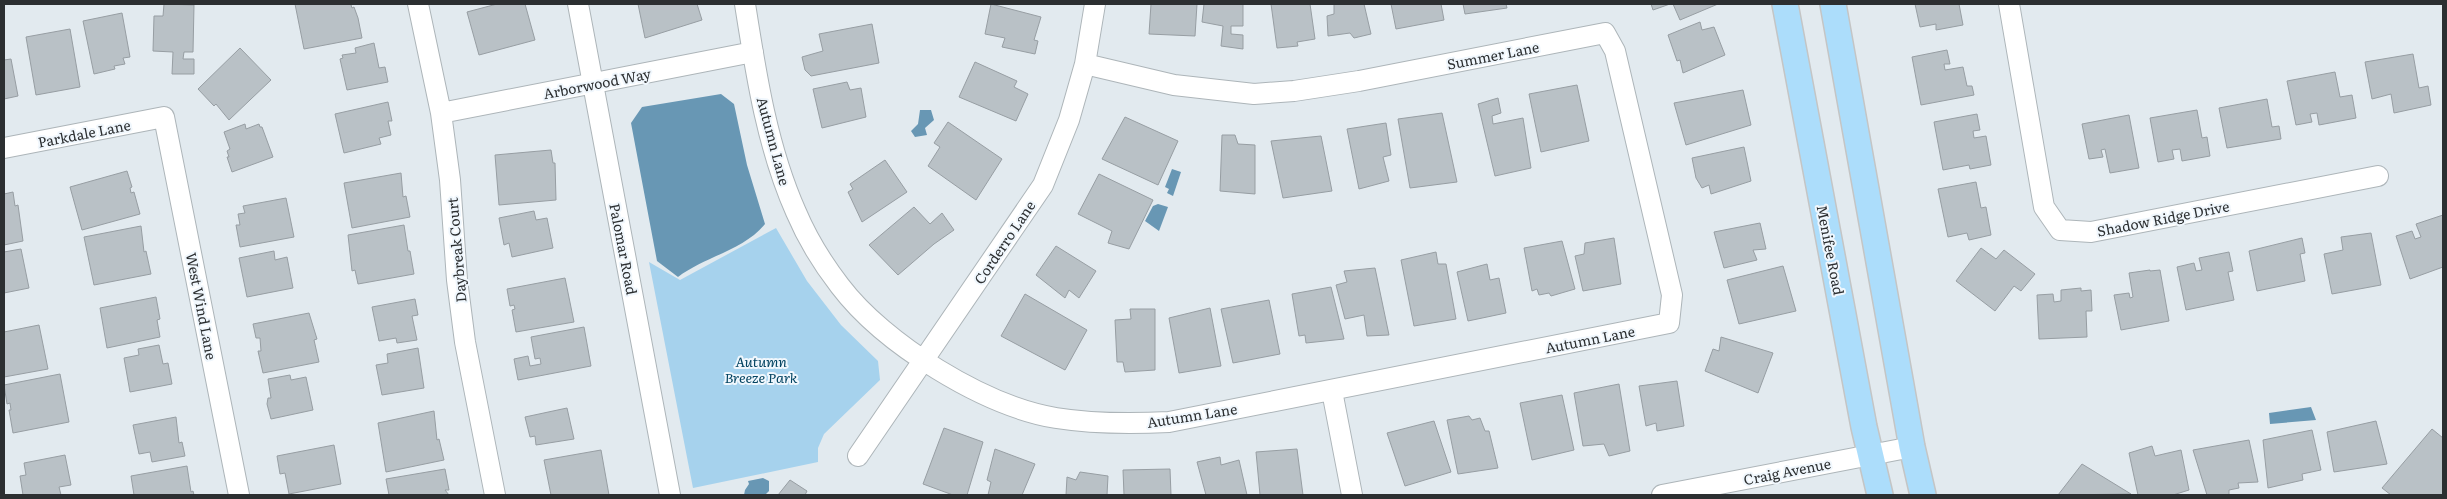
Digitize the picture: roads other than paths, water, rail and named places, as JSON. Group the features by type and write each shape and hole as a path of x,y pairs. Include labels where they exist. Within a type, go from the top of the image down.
{"main road":[{"name":"Menifee Road","path":"1786,4 1880,495"},
{"path":"1833,4 1912,447 1923,495"}],"street":[{"name":"Daybreak Court","path":"418,4 441,113 450,180 457,280 465,342 495,495"},
{"name":"Palomar Road","path":"578,4 670,495"},
{"name":"Autumn Lane","path":"745,4 771,139 781,175 796,213 818,255 841,288 879,325 924,360 970,387 1014,407 1054,418 1112,424 1169,422 1669,323"},
{"name":"Corderro Lane","path":"858,456 1043,185 1069,120 1085,64 1095,4"},
{"name":"Shadow Ridge Drive","path":"2009,4 2044,207 2060,230 2091,232 2378,176"},
{"name":"Summer Lane","path":"1085,64 1174,85 1254,94 1294,91 1359,81 1605,33 1616,51 1672,295 1669,323"},
{"name":"Arborwood Way","path":"441,113 753,52"},
{"name":"Parkdale Lane","path":"4,148 164,117"},
{"name":"West Wind Lane","path":"164,117 239,495"},
{"path":"1332,391 1352,495"},
{"name":"Craig Avenue","path":"1662,495 1714,490 1912,447"}],"park label":[{"name":"Autumn Breeze Park","path":"761,370"}]}
